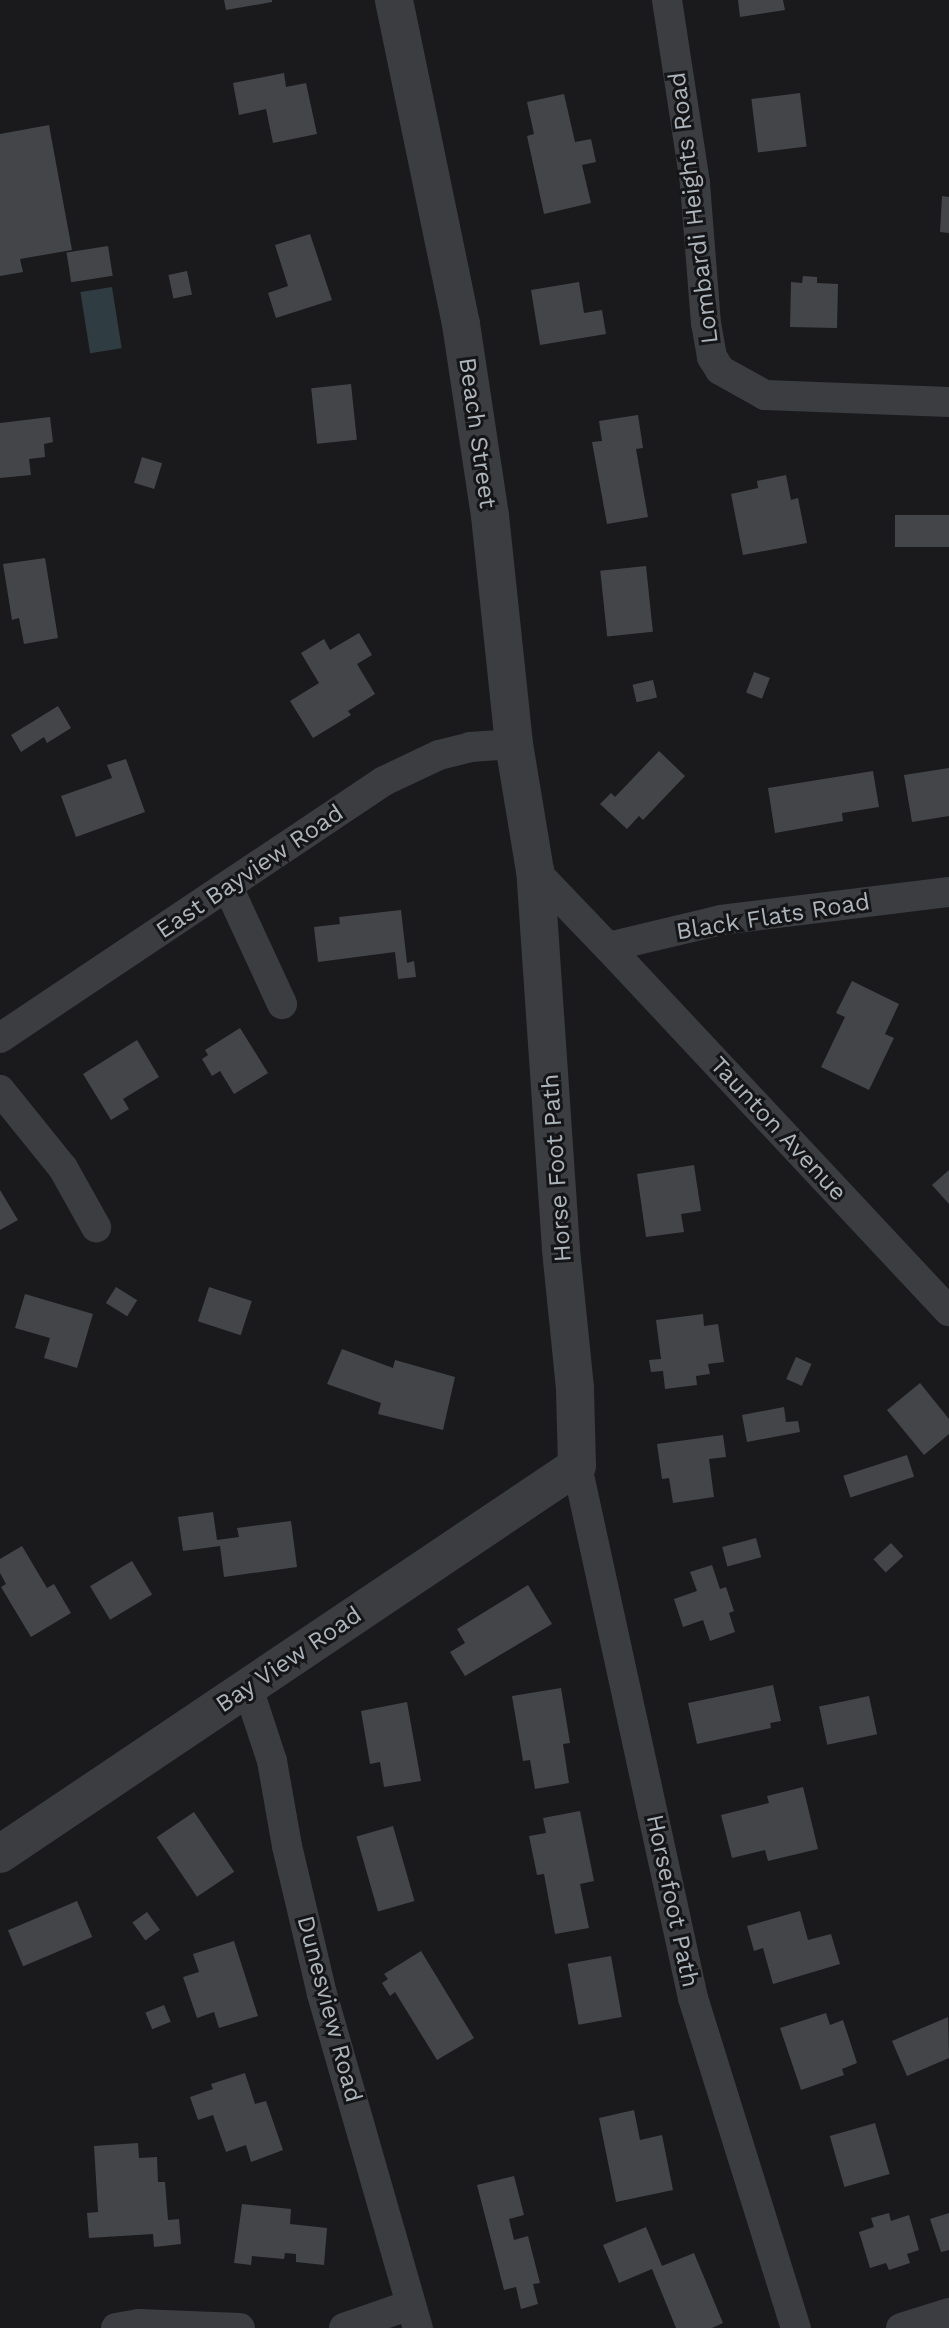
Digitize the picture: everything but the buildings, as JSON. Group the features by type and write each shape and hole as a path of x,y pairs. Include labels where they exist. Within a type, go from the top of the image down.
{"street":[{"name":"Beach Street","path":"394,0 461,324 492,532 514,744 535,871"},
{"name":"Lombardi Heights Road","path":"667,0 695,184 706,323 712,357 720,370 765,395 949,402"},
{"name":"East Bayview Road","path":"0,1038 410,767 470,747 514,744"},
{"path":"535,871 608,947"},
{"name":"Horse Foot Path","path":"535,871 561,1249 575,1388 577,1466"},
{"path":"228,887 282,1004"},
{"name":"Black Flats Road","path":"608,947 721,920 949,892"},
{"name":"Taunton Avenue","path":"608,947 949,1311"},
{"path":"0,1090 63,1168 96,1227"},
{"name":"Bay View Road","path":"0,1854 577,1466"},
{"name":"Horsefoot Path","path":"577,1466 693,1998 796,2328"},
{"name":"Dunesview Road","path":"248,1688 272,1761 287,1846 322,1994 414,2317"},
{"path":"901,2328 949,2313"},
{"path":"344,2328 414,2317"},
{"path":"116,2328 150,2324 240,2328"}],"shaded area":[{"path":"112,287 122,348 90,353 80,292"}]}
